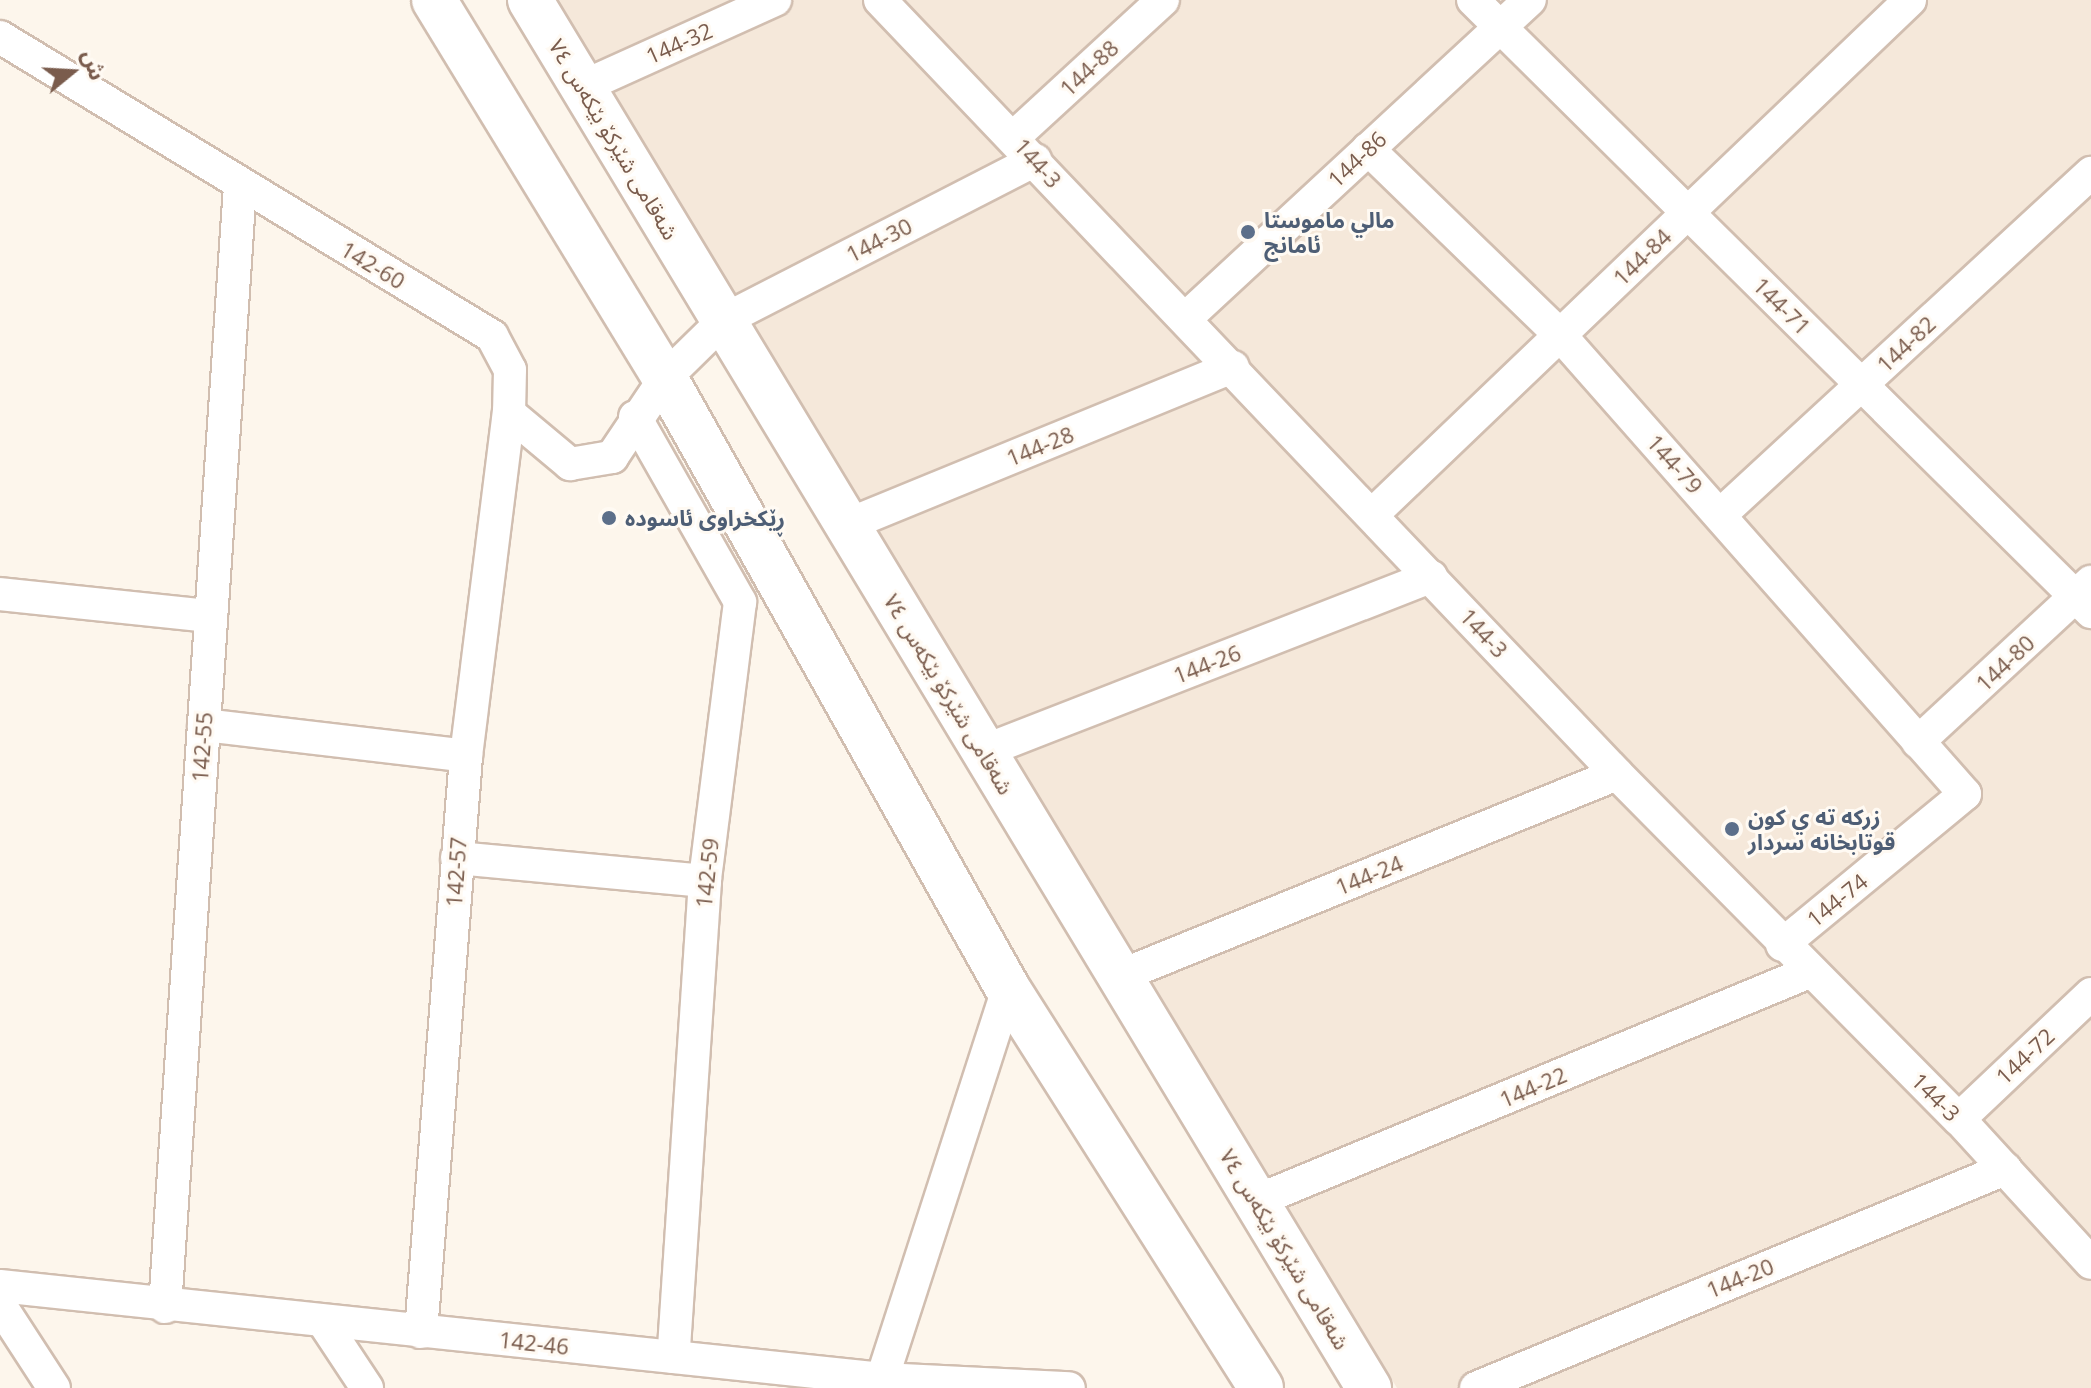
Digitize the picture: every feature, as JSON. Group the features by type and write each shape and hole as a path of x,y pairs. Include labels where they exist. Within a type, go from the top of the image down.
{"street":[{"path":"434,0 665,378 1008,989 1261,1388"},
{"name":"شەقامی شێرکۆ بێکەس ٧٤","path":"530,0 1369,1388"},
{"name":"144-32","path":"582,87 775,0"},
{"name":"144-3","path":"880,0 1374,513 1617,774 1782,945 1959,1119 2091,1263"},
{"name":"144-88","path":"1025,148 1163,0"},
{"name":"144-71","path":"1473,0 1861,385 2086,597"},
{"name":"144-86","path":"1185,319 1530,0"},
{"name":"144-84","path":"1374,513 1910,0"},
{"name":"142-60","path":"0,37 240,186 492,336 510,370 509,413"},
{"name":"144-30","path":"665,378 724,320 1025,148"},
{"name":"144-79","path":"1368,149 1560,335 1965,794"},
{"name":"144-82","path":"1720,515 2091,173"},
{"name":"142-55","path":"165,1307 240,186"},
{"name":"144-28","path":"847,525 1233,367"},
{"path":"509,413 570,464 612,457 635,417 665,378"},
{"name":"142-57","path":"421,1332 466,756 509,413"},
{"name":"142-59","path":"635,417 740,602 705,881 673,1357"},
{"name":"144-26","path":"984,751 1431,577"},
{"path":"0,594 211,616"},
{"name":"144-80","path":"1918,742 2086,597"},
{"path":"204,725 466,756"},
{"name":"144-24","path":"1120,976 1617,774"},
{"name":"144-74","path":"1782,945 1965,794"},
{"path":"457,858 705,881"},
{"name":"144-22","path":"1256,1201 1809,972"},
{"path":"883,1384 1008,989"},
{"name":"144-72","path":"1959,1119 2091,994"},
{"name":"144-20","path":"1476,1388 2005,1169"},
{"name":"142-46","path":"0,1286 165,1307 673,1357 883,1384 1069,1388"},
{"path":"0,1305 54,1388"},
{"path":"324,1323 367,1388"}],"shaded area":[{"path":"556,0 2091,0 2091,1388 1397,1388"}],"place":[{"name":"مالي ماموستا ئامانج","path":"1248,232"},
{"name":"ڕێکخراوی ئاسودە","path":"609,518"},
{"name":"زركه ته ي كون قوتابخانه سردار","path":"1732,829"}]}
